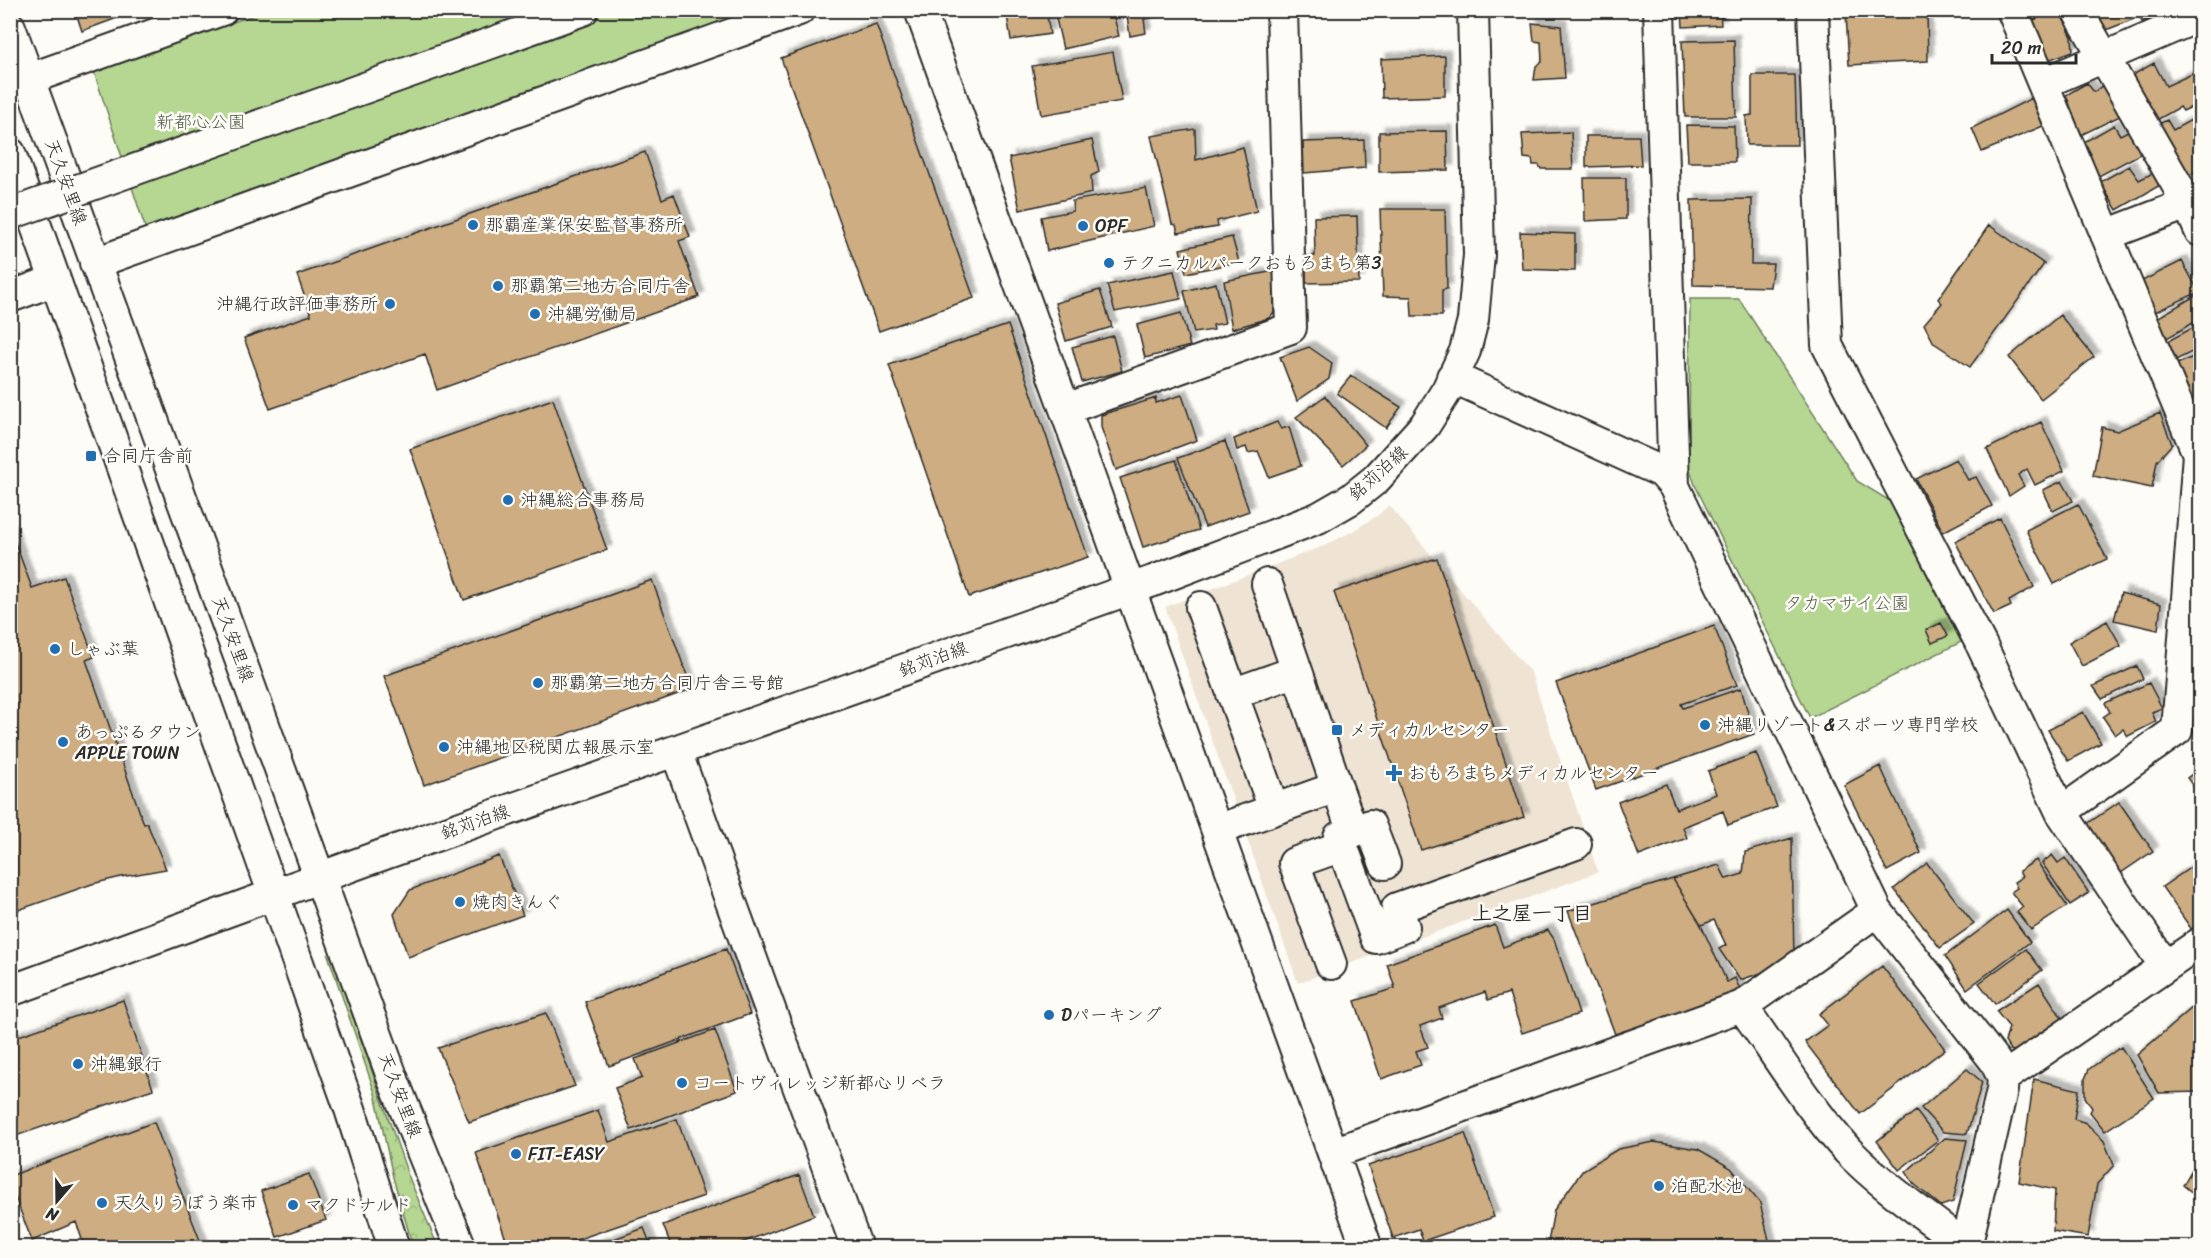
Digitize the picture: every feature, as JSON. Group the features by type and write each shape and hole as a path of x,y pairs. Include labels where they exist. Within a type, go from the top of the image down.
{"street":[{"path":"29,79 222,10"},
{"path":"10,214 583,10"},
{"path":"95,262 799,10"},
{"path":"920,10 1066,409 1367,1248"},
{"path":"1066,409 1291,328 1282,10"},
{"name":"銘苅泊線","path":"10,991 273,894 1129,589 1299,526 1351,499 1376,479 1425,425 1465,351 1473,320 1479,255 1473,10"},
{"path":"1659,10 1674,486"},
{"path":"1813,10 1827,345 1981,644 2061,812 2165,966"},
{"path":"2012,10 2198,454 2177,730 2061,812"},
{"path":"2076,10 2194,201 2200,231"},
{"path":"2044,83 2200,16"},
{"name":"天久安里線","path":"10,27 394,1082 461,1248"},
{"path":"10,153 350,1109 394,1248"},
{"path":"2106,235 2194,201"},
{"path":"10,297 56,280"},
{"path":"1452,377 1647,464 1662,472 1674,486 1877,911 1995,1061 2003,1078 1966,1247 1878,1179 1849,1151 1821,1119 1742,1006"},
{"path":"1267,584 1337,788 1347,839 1376,938 1404,927 1397,908 1576,844"},
{"path":"1201,607 1274,809"},
{"path":"1232,694 1297,671"},
{"path":"676,751 857,1248"},
{"path":"1216,830 1337,788"},
{"path":"1331,964 1294,863 1347,839 1370,825 1384,864"},
{"path":"1333,1153 1742,1006 1877,911"},
{"path":"2003,1078 2200,943"}],"shaded area":[{"name":"おもろまちメディカルセンター","path":"1389,505 1531,673 1598,872 1298,983 1165,607 1326,545 1353,531"}],"green space":[{"name":"新都心公園","path":"264,11 756,11 146,230 94,72"},
{"name":"タカマサイ公園","path":"1690,299 1739,299 1857,481 1890,501 1961,642 1810,718 1695,485 1689,467"},
{"path":"328,955 332,956 408,1175 438,1247 413,1247 393,1177 375,1093"}],"building":[{"path":"75,10 139,10 82,31"},
{"path":"1006,10 1046,10 1050,34 1011,40"},
{"path":"1054,10 1112,10 1119,36 1063,49"},
{"path":"1126,10 1192,10 1144,19 1146,33 1130,36"},
{"path":"1507,10 1562,10 1507,15"},
{"path":"1682,10 1720,10 1721,25 1683,27"},
{"path":"1927,10 1928,61 1849,65 1846,13"},
{"path":"2031,10 2043,10 2034,17"},
{"path":"2053,10 2059,10 2072,37 2073,51 2048,60 2032,21"},
{"path":"2089,10 2131,10 2134,19 2101,32"},
{"path":"2136,10 2168,10 2142,22"},
{"path":"1532,23 1561,26 1565,78 1534,80 1536,66 1542,62 1541,42 1534,41"},
{"path":"876,24 974,298 879,331 781,58"},
{"path":"1734,40 1736,117 1685,117 1682,41"},
{"path":"1113,52 1122,101 1041,115 1032,66"},
{"path":"1445,56 1445,96 1382,98 1381,59"},
{"path":"2154,63 2166,86 2194,73 2200,87 2200,103 2183,111 2180,107 2155,121 2129,77"},
{"path":"1752,75 1795,75 1797,145 1747,145 1746,116 1752,115"},
{"path":"2107,82 2124,114 2081,135 2066,95 2087,83 2094,92"},
{"path":"2032,98 2043,126 1982,152 1972,128"},
{"path":"2167,120 2173,130 2191,120 2200,137 2200,170 2186,177 2153,127"},
{"path":"1686,125 1734,126 1735,162 1688,162"},
{"path":"2114,125 2120,135 2132,129 2144,152 2097,177 2088,156 2091,154 2084,142"},
{"path":"1195,129 1196,160 1243,147 1257,211 1217,221 1218,227 1178,233 1176,225 1172,224 1151,136"},
{"path":"1447,131 1448,170 1379,172 1379,132"},
{"path":"1571,132 1573,169 1541,169 1539,165 1533,165 1532,159 1524,158 1522,134"},
{"path":"1586,136 1639,136 1641,165 1586,167"},
{"path":"1092,140 1099,172 1091,176 1092,193 1020,210 1009,158"},
{"path":"1364,140 1365,168 1304,173 1303,142"},
{"name":"那覇第二地方合同庁舎","path":"645,152 662,199 674,194 690,237 679,241 699,297 437,390 425,354 270,409 244,338 311,315 297,275"},
{"path":"2129,166 2139,180 2155,172 2162,184 2117,210 2100,182"},
{"path":"1584,178 1626,178 1626,219 1585,221"},
{"path":"1146,188 1154,226 1047,251 1041,217 1073,211 1072,201"},
{"path":"1752,199 1751,264 1773,264 1770,287 1693,285 1691,200"},
{"path":"1380,209 1445,209 1447,289 1442,290 1442,316 1412,316 1411,297 1383,296"},
{"path":"1357,216 1359,282 1306,283 1306,256 1315,256 1314,217"},
{"path":"1989,225 2044,264 1970,367 1934,343 1924,324 1942,303 1938,299"},
{"path":"1520,232 1575,234 1575,271 1522,269"},
{"path":"1232,237 1239,262 1186,273 1180,249"},
{"path":"2182,261 2199,292 2155,312 2140,282"},
{"path":"1174,271 1181,299 1115,312 1107,285"},
{"path":"1274,271 1274,312 1269,318 1232,329 1224,281"},
{"path":"1216,283 1225,323 1213,325 1214,330 1194,333 1184,291"},
{"path":"1100,290 1112,327 1066,341 1055,303"},
{"path":"2200,293 2200,319 2167,338 2157,318"},
{"path":"1181,313 1190,346 1145,358 1137,325"},
{"path":"2060,315 2094,357 2041,399 2009,357"},
{"path":"2200,324 2200,348 2176,360 2168,341"},
{"path":"1008,325 1088,557 969,597 889,365"},
{"path":"1113,336 1122,371 1082,382 1072,347"},
{"path":"1309,347 1332,363 1329,379 1297,401 1280,357"},
{"path":"2200,354 2200,408 2197,409 2177,364"},
{"path":"1351,376 1401,407 1386,428 1337,393"},
{"path":"1182,395 1197,440 1116,470 1101,427 1101,415 1156,398 1156,403"},
{"path":"1325,396 1366,445 1343,465 1296,417"},
{"name":"沖縄総合事務局","path":"553,399 607,550 464,600 410,449"},
{"path":"2160,413 2172,444 2157,461 2152,488 2093,476 2102,427 2117,431"},
{"path":"1277,422 1281,429 1289,427 1301,466 1269,477 1258,451 1248,453 1246,447 1237,450 1234,439"},
{"path":"2041,422 2064,471 2035,485 2027,469 2018,475 2024,486 2009,496 1987,449"},
{"path":"1225,441 1249,511 1205,527 1178,458"},
{"path":"1956,459 1968,480 1976,477 1992,506 1943,532 1916,479"},
{"path":"1176,460 1199,530 1143,547 1120,478"},
{"path":"2062,481 2073,501 2053,511 2043,490"},
{"path":"2078,504 2107,559 2054,584 2026,530"},
{"path":"2000,518 2034,587 2009,601 2011,606 1994,614 1955,541"},
{"name":"あっぷるタウン APPLE TOWN","path":"10,529 32,588 64,577 94,657 86,660 144,824 147,823 166,869 92,884 10,913"},
{"path":"1437,558 1524,817 1421,850 1334,592"},
{"name":"那覇第二地方合同庁舎三号館","path":"652,580 692,689 424,785 384,676"},
{"path":"2121,593 2161,604 2158,630 2114,620"},
{"path":"2107,621 2121,646 2082,666 2069,642"},
{"path":"1941,623 1948,636 1932,643 1926,630"},
{"path":"1714,626 1737,685 1681,704 1683,708 1741,688 1754,734 1596,790 1556,683"},
{"path":"2137,666 2143,679 2102,699 2093,686"},
{"path":"2149,683 2162,708 2152,712 2156,722 2128,736 2123,729 2115,735 2103,717 2110,712 2105,703"},
{"path":"2083,712 2101,743 2068,761 2048,730"},
{"path":"1756,753 1777,807 1728,825 1723,811 1683,827 1687,838 1639,856 1618,802 1666,784 1676,809 1716,794 1708,771"},
{"path":"1880,766 1921,853 1887,871 1844,785"},
{"path":"2200,768 2200,796 2187,778"},
{"path":"2119,802 2153,851 2118,875 2084,826"},
{"path":"1792,838 1794,962 1740,980 1719,949 1726,945 1714,920 1701,925 1673,879 1719,865 1726,879 1743,874 1745,852"},
{"path":"2052,855 2058,863 2065,858 2089,893 2070,905 2042,863"},
{"name":"焼肉きんぐ","path":"499,856 523,915 408,957 394,914 410,890"},
{"path":"2036,860 2067,906 2031,930 2017,912 2023,907 2011,892 2017,888 2014,882 2022,877 2019,871"},
{"path":"2200,861 2200,924 2192,930 2162,887"},
{"path":"1927,863 1974,924 1940,948 1894,889"},
{"path":"1673,879 1701,925 1727,982 1735,978 1741,992 1615,1034 1568,911"},
{"path":"2007,910 2030,942 1967,989 1945,956"},
{"path":"1495,925 1503,947 1548,930 1554,939 1579,1014 1522,1033 1509,993 1488,1000 1485,992 1439,1008 1442,1018 1420,1026 1428,1047 1416,1051 1421,1065 1381,1079 1355,1001 1395,988 1387,964"},
{"path":"726,949 750,1014 609,1066 585,1002"},
{"path":"2026,949 2042,970 1995,1004 1979,983"},
{"path":"1882,966 1945,1049 1860,1114 1805,1042 1828,1025 1819,1014"},
{"path":"2039,983 2066,1024 2025,1053 2010,1050 2005,1042 2009,1027 1996,1011"},
{"name":"沖縄銀行","path":"123,1000 153,1089 10,1138 10,1039"},
{"path":"2200,1001 2200,1092 2159,1093 2137,1055"},
{"path":"546,1013 575,1086 469,1122 438,1048"},
{"name":"コートヴィレッジ新都心リベラ","path":"715,1030 737,1091 631,1130 615,1088 642,1078 635,1059"},
{"path":"2121,1047 2154,1098 2105,1131 2090,1112 2092,1108 2085,1097 2085,1079 2089,1069"},
{"path":"1967,1069 1982,1082 1967,1134 1943,1132 1921,1108"},
{"path":"2034,1079 2079,1090 2074,1119 2086,1123 2104,1141 2114,1165 2097,1184 2088,1237 2053,1231 2055,1190 2019,1182"},
{"path":"598,1110 609,1142 677,1119 704,1196 553,1248 509,1248 476,1153"},
{"path":"1916,1111 1938,1140 1899,1170 1877,1141"},
{"name":"天久りうぼう楽市","path":"154,1122 203,1248 85,1248 76,1222 32,1241 10,1184 10,1176"},
{"path":"1465,1133 1494,1217 1423,1241 1419,1229 1393,1238 1368,1166"},
{"path":"1945,1138 1967,1140 1953,1202 1941,1206 1914,1184 1906,1172"},
{"name":"泊配水池","path":"1654,1142 1698,1149 1731,1168 1760,1203 1771,1248 1547,1248 1554,1210 1583,1170 1618,1149"},
{"path":"2200,1155 2200,1199 2183,1185"},
{"name":"マクドナルド","path":"309,1174 326,1220 277,1237 261,1191"},
{"path":"799,1175 814,1215 728,1248 672,1248 663,1225"},
{"path":"644,1228 652,1248 589,1248"}],"place":[{"name":"那覇産業保安監督事務所","path":"473,225"},
{"name":"OPF","path":"1083,226"},
{"name":"テクニカルパークおもろまち第3","path":"1109,263"},
{"name":"那覇第二地方合同庁舎","path":"498,286"},
{"name":"沖縄行政評価事務所","path":"390,304"},
{"name":"沖縄労働局","path":"535,314"},
{"name":"合同庁舎前","path":"91,456"},
{"name":"沖縄総合事務局","path":"508,500"},
{"name":"しゃぶ葉","path":"55,649"},
{"name":"那覇第二地方合同庁舎三号館","path":"538,683"},
{"name":"沖縄リゾート&スポーツ専門学校","path":"1705,725"},
{"name":"メディカルセンター","path":"1337,730"},
{"name":"あっぷるタウン APPLE TOWN","path":"63,742"},
{"name":"沖縄地区税関広報展示室","path":"444,747"},
{"name":"おもろまちメディカルセンター","path":"1394,773"},
{"name":"焼肉きんぐ","path":"460,902"},
{"name":"Dパーキング","path":"1049,1015"},
{"name":"沖縄銀行","path":"78,1064"},
{"name":"コートヴィレッジ新都心リベラ","path":"682,1083"},
{"name":"FIT-EASY","path":"516,1154"},
{"name":"泊配水池","path":"1659,1186"},
{"name":"天久りうぼう楽市","path":"102,1203"},
{"name":"マクドナルド","path":"293,1205"}],"district":[{"name":"上之屋一丁目","path":"1532,913"}]}
